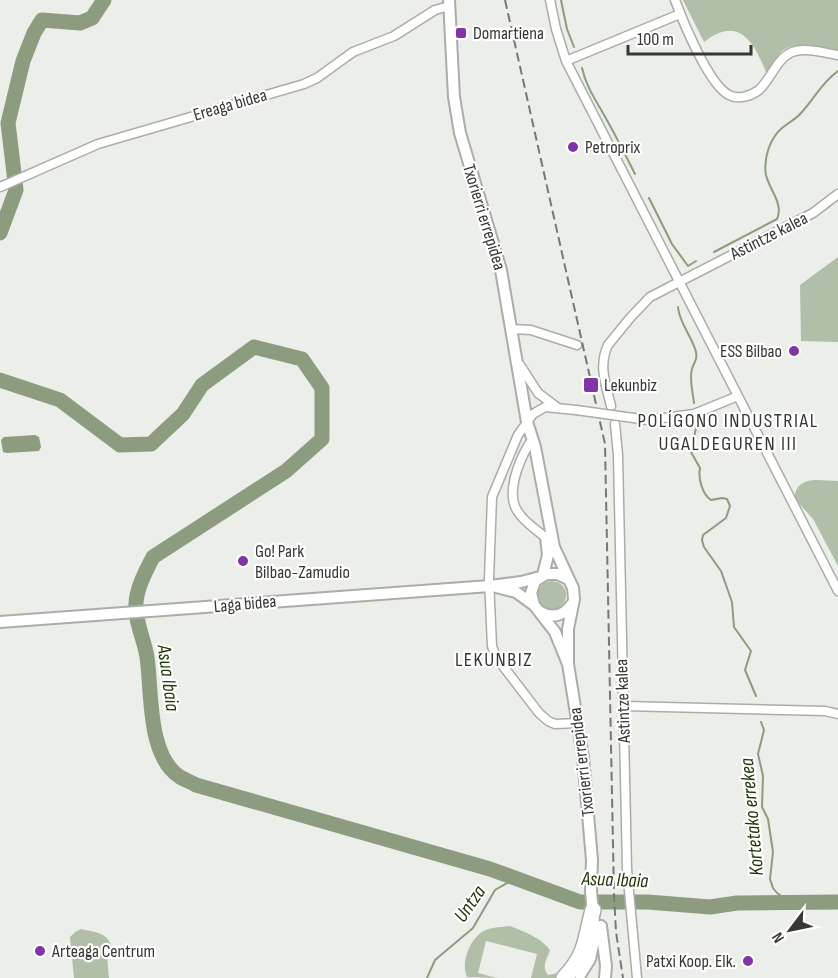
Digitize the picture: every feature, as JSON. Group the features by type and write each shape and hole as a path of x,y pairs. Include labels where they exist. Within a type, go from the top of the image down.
{"highway":[{"path":"564,978 578,961 585,946 595,910"}],"street":[{"path":"550,0 556,29 567,61 838,591"},
{"path":"675,0 694,45 712,69 722,90 731,97 744,97 761,88 782,60 793,52 809,51 838,55"},
{"name":"Ereaga bidea","path":"1,186 98,144 304,84 317,78 353,52 394,36 449,3"},
{"name":"Txorierri errepidea","path":"449,3 454,97 459,133 495,248 512,329 546,538 548,555 542,576 532,587 531,599 555,632 568,664"},
{"path":"567,61 680,14"},
{"name":"Astintze kalea","path":"611,406 602,362 608,345 650,297 813,213 838,194"},
{"path":"512,329 531,330 577,345"},
{"path":"517,358 525,376 537,393 558,409"},
{"path":"546,538 519,515 513,506 513,494 520,460 536,412 545,407 648,420 694,414 738,396"},
{"name":"Astintze kalea","path":"615,424 618,455 620,615 629,894 637,978"},
{"path":"529,433 510,453 492,496 490,586 492,646 496,657 548,722 578,723"},
{"name":"Txorierri errepidea","path":"529,433 535,447 554,547 573,588 568,629 568,664 584,757 595,910 593,951 579,976"},
{"path":"542,576 558,574 568,580"},
{"name":"Laga bidea","path":"0,622 490,586 521,582 542,576"},
{"path":"490,586 516,592 546,615 556,616 566,612 572,604"},
{"path":"624,706 825,711 838,714"},
{"name":"Txorierri errepidea","path":"595,910 606,966 605,978"},
{"path":"579,976 592,971 605,978"}],"shaded area":[{"path":"683,0 838,0 838,53 809,46 794,46 780,53 767,75 757,52 744,36 727,31 716,34 704,42"},
{"path":"838,257 838,342 801,341 800,285"},
{"path":"35,435 39,437 41,447 39,451 3,452 1,440 4,437"},
{"path":"808,481 838,481 838,566 813,519 795,499 798,487"},
{"path":"552,581 562,585 566,595 562,605 552,609 542,605 538,595 542,585"},
{"path":"510,926 537,938 550,950 545,966 548,975 574,970 568,978 531,978 537,954 486,941 478,973 497,978 467,977 466,957 476,938 488,929"},
{"path":"81,929 99,933 109,941 111,945 106,945 109,978 74,978 70,937"}],"waterway":[{"name":"Asua Ibaia","path":"0,233 16,190 8,123 23,61 34,33 42,20 80,23 92,18 104,0"},
{"name":"Kortetako errekea","path":"561,0 567,29 574,47"},
{"name":"Kortetako errekea","path":"582,68 591,92 635,174"},
{"path":"714,252 777,219 779,208 765,169 771,143 778,132 806,108 823,85 838,71"},
{"name":"Kortetako errekea","path":"649,198 672,244 688,266 696,261"},
{"name":"Kortetako errekea","path":"678,307 696,352 691,377 694,403"},
{"name":"Asua Ibaia","path":"0,380 60,400 120,445 151,444 183,414 202,385 254,347 302,359 322,388 322,439 286,471 153,557 140,585 136,610 147,657 156,739 169,767 180,777 196,785 490,869 580,902 648,902 710,907 737,903 838,902"},
{"name":"Kortetako errekea","path":"696,428 691,452 700,468 703,490 711,500 727,499 730,506 726,518 703,535 702,540 704,547 721,571 732,602 734,627 751,651 745,670 756,696"},
{"name":"Kortetako errekea","path":"761,722 764,730 758,754 763,776 762,807 768,819 773,852 770,879 777,893 790,902"},
{"name":"Untza","path":"427,978 435,960 473,928 495,890 516,878"}],"railway":[{"path":"505,0 605,444 614,895 616,932 623,978"}],"place":[{"name":"Domartiena","path":"461,33"},
{"name":"Petroprix","path":"573,147"},
{"name":"ESS Bilbao","path":"794,351"},
{"name":"Lekunbiz","path":"591,385"},
{"name":"Go! Park Bilbao-Zamudio","path":"243,561"},
{"name":"Arteaga Centrum","path":"40,951"},
{"name":"Patxi Koop. Elk.","path":"748,961"}],"district":[{"name":"POLÍGONO INDUSTRIAL UGALDEGUREN III","path":"728,432"},
{"name":"LEKUNBIZ","path":"494,660"}]}
